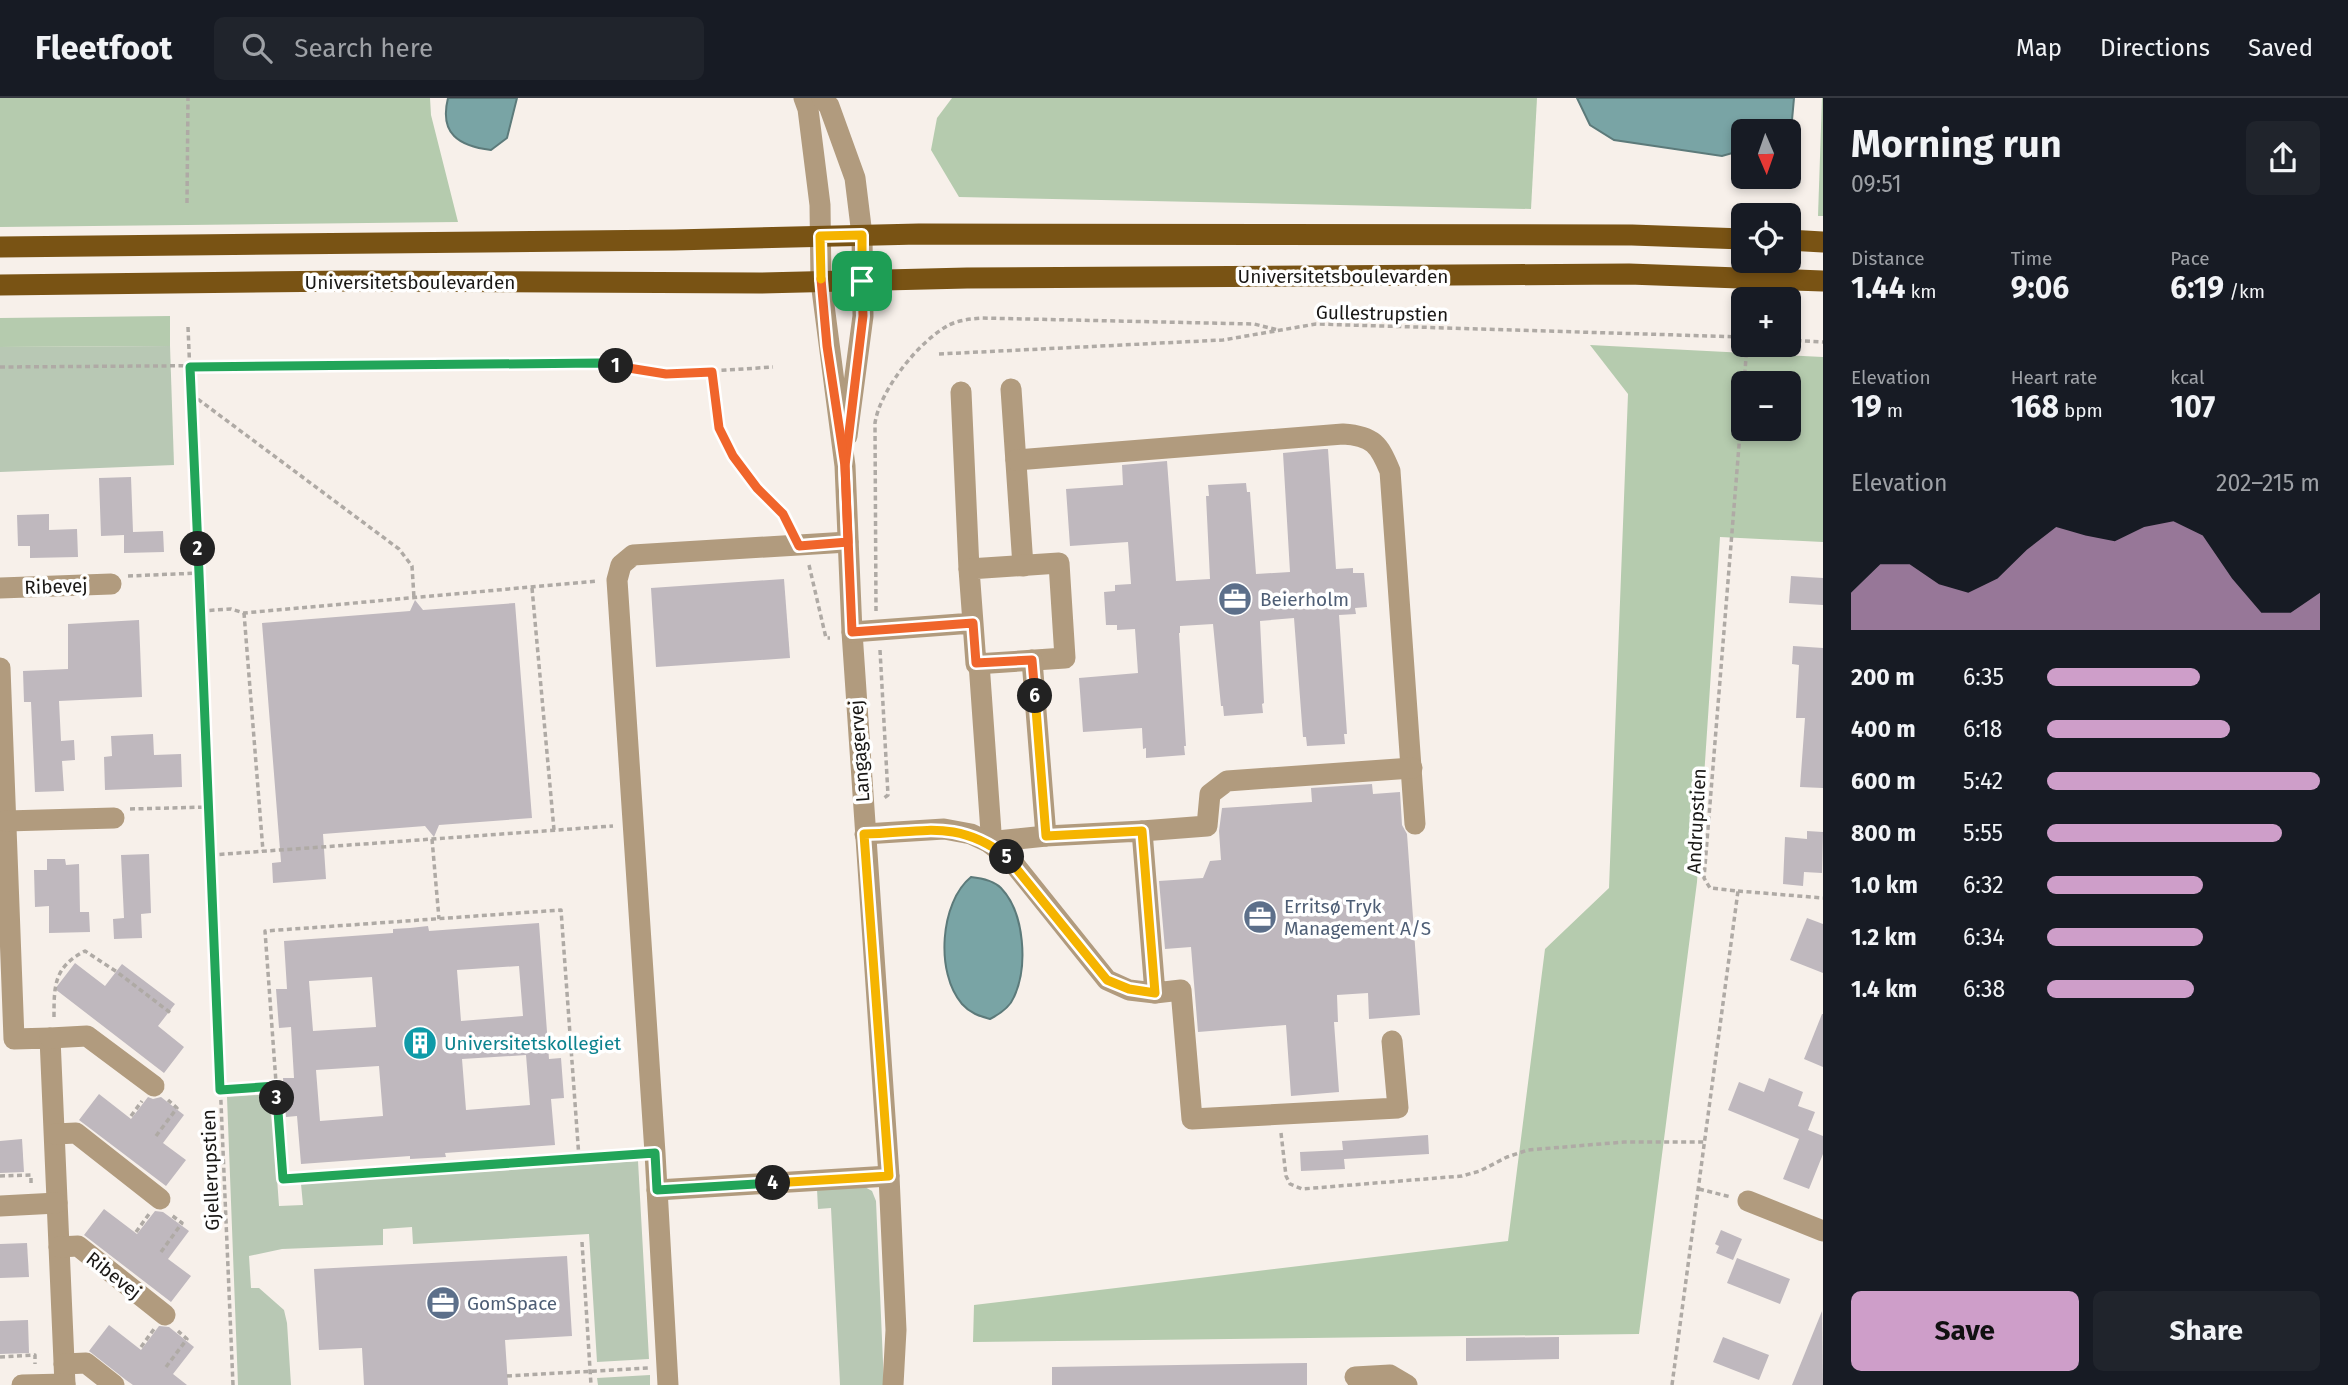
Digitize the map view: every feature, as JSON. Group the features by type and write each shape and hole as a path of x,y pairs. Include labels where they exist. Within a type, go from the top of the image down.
{"main road":[{"path":"862,246 1632,235 1731,239"},
{"name":"Universitetsboulevarden","path":"0,247 820,236 862,246"},
{"path":"1801,241 1823,242"},
{"name":"Universitetsboulevarden","path":"0,285 350,281 821,282 981,278 1629,274 1823,282"}],"street":[{"name":"Langagervej","path":"804,98 808,109 818,191 821,282 845,466 864,823 889,1176 896,1330 903,1385"},
{"name":"Langagervej","path":"822,98 829,106 855,178 862,246 863,316 845,466"},
{"path":"1011,389 1023,565"},
{"path":"961,392 973,623 976,663 979,663 991,832 988,842"},
{"path":"1016,460 1343,434 1360,435 1374,442 1382,451 1390,471 1415,824"},
{"path":"667,1376 617,580 621,565 633,555 848,542"},
{"path":"970,569 1059,563 1065,658 979,663"},
{"name":"Ribevej","path":"0,588 111,584"},
{"path":"852,632 973,623"},
{"path":"1032,660 1046,836"},
{"path":"0,668 15,1039 86,1036 154,1086"},
{"path":"988,842 1207,826 1210,794 1227,780 1412,768"},
{"path":"6,821 114,818"},
{"path":"864,823 944,829 971,834 988,842 1010,859 1107,980 1129,989 1155,993 1181,990 1192,1119 1398,1108 1392,1041"},
{"path":"1142,831 1155,993"},
{"name":"Ribevej","path":"50,1038 65,1377"},
{"path":"55,1134 76,1133 163,1205"},
{"path":"657,1190 889,1176"},
{"path":"1748,1201 1823,1231"},
{"path":"0,1206 57,1203"},
{"name":"Ribevej","path":"59,1247 78,1246 167,1320"},
{"name":"Langagervej","path":"893,1385 896,1330"},
{"path":"22,1385 65,1377 86,1363 114,1385"},
{"path":"1355,1377 1390,1375 1407,1385"}],"path":[{"path":"187,203 188,98"},
{"path":"864,823 888,796 879,630 875,606 875,423 877,408 902,370 950,324 981,318 1254,324 1278,330"},
{"name":"Gullestrupstien","path":"939,354 1223,340 1316,324 1731,337"},
{"name":"Gjellerupstien","path":"188,327 233,1385"},
{"path":"1801,341 1823,342"},
{"path":"0,367 598,363 666,374 773,367"},
{"path":"712,372 719,428 733,456 757,488 783,514 799,546 807,555 826,638 830,638"},
{"path":"191,394 399,549 412,566 414,598"},
{"name":"Andrupstien","path":"1738,891 1710,888 1704,878 1739,441"},
{"path":"111,584 116,577 199,573"},
{"path":"201,611 230,609 244,613 617,580"},
{"path":"532,587 554,830"},
{"path":"244,613 263,851"},
{"path":"114,818 124,809 209,807"},
{"path":"211,855 633,825"},
{"path":"432,839 439,919"},
{"path":"1672,1385 1738,891 1823,898"},
{"path":"579,1158 561,910 265,931 283,1179 655,1153"},
{"path":"50,1038 55,1023 54,987 68,960 85,951 172,1014"},
{"path":"154,1086 159,1094 177,1108 156,1136"},
{"path":"220,1090 276,1086"},
{"path":"1278,1115 1286,1176 1290,1184 1302,1189 1462,1176 1528,1150 1624,1142 1704,1142"},
{"path":"1699,1189 1748,1201"},
{"path":"161,1252 182,1223 163,1205"},
{"path":"582,1242 591,1385"},
{"path":"166,1367 187,1339 167,1320"},
{"path":"507,1376 590,1371 667,1376"}],"green space":[{"path":"0,98 430,98 431,115 458,222 0,227"},
{"path":"952,98 1537,98 1531,209 959,197 931,150 937,118"},
{"path":"1822,98 1823,216 1818,216"},
{"path":"170,316 170,346 0,347 0,318"},
{"path":"1590,345 1731,352 1731,357 1823,357 1823,542 1720,537 1697,882 1639,1334 973,1342 974,1305 1508,1241 1545,949 1609,888 1628,394"},
{"path":"170,346 174,465 0,472 0,347"},
{"path":"271,1094 279,1206 303,1205 301,1184 638,1161 649,1359 597,1362 589,1234 413,1244 412,1227 383,1229 383,1245 282,1249 249,1256 251,1288 259,1288 284,1310 291,1385 238,1385 227,1097"},
{"path":"865,1187 872,1191 876,1201 884,1385 840,1385 831,1208 818,1209 817,1189"},
{"path":"650,1375 650,1385 598,1385 597,1378"}],"water":[{"path":"448,98 517,98 507,138 491,150 461,141 454,136 446,121"},
{"path":"1577,98 1794,98 1792,119 1731,119 1731,153 1722,156 1614,140 1590,125"},
{"path":"971,877 991,881 1001,888 1015,911 1022,941 1021,971 1014,997 1004,1010 990,1019 975,1014 962,1004 953,991 945,957 947,920 961,888"}],"building":[{"name":"Beierholm","path":"1328,449 1336,569 1353,568 1353,573 1364,573 1367,607 1355,608 1356,614 1339,615 1347,734 1344,734 1345,744 1307,746 1306,737 1303,737 1294,618 1260,621 1263,713 1224,716 1213,624 1180,626 1185,755 1146,758 1142,728 1083,732 1079,678 1138,673 1135,629 1117,630 1117,625 1106,625 1104,592 1115,591 1115,585 1131,584 1128,542 1070,546 1066,489 1123,485 1122,465 1167,461 1176,581 1210,579 1206,496 1209,496 1208,485 1246,483 1247,492 1250,492 1256,574 1290,572 1283,453"},
{"path":"131,477 133,532 163,531 164,552 124,553 124,535 101,536 99,478"},
{"path":"49,514 49,530 77,529 78,557 30,558 30,546 18,546 17,515"},
{"path":"1791,576 1823,578 1823,605 1789,603"},
{"path":"784,579 790,658 656,667 651,588"},
{"path":"415,600 423,610 515,603 532,818 439,825 434,837 425,826 323,834 326,879 273,883 272,863 281,862 262,623 410,611"},
{"path":"139,620 142,697 59,701 61,741 74,740 75,760 62,761 64,791 35,792 31,702 24,702 23,671 68,669 68,624"},
{"path":"1793,646 1823,648 1823,788 1800,787 1805,718 1796,718 1799,665 1792,664"},
{"path":"153,734 154,755 181,754 182,787 105,790 104,757 112,756 111,736"},
{"path":"1372,784 1373,794 1400,792 1402,825 1407,834 1420,1015 1369,1019 1368,993 1337,995 1338,1022 1334,1022 1339,1092 1291,1096 1286,1025 1198,1032 1191,947 1165,949 1159,881 1203,878 1210,861 1221,860 1219,831 1222,808 1312,802 1311,788"},
{"path":"1807,831 1823,832 1822,873 1804,872 1803,886 1783,884 1785,837 1807,839"},
{"path":"149,854 151,913 141,914 142,938 114,939 113,919 124,918 121,855"},
{"path":"47,859 65,859 66,865 79,864 80,912 89,912 90,932 49,933 49,906 35,907 34,870 47,870"},
{"path":"1807,918 1823,924 1823,973 1790,960"},
{"name":"Universitetskollegiet","path":"539,923 549,1059 561,1058 564,1098 551,1099 555,1145 445,1153 446,1157 410,1159 410,1156 301,1164 297,1116 286,1117 283,1078 294,1078 291,1027 279,1028 276,989 287,989 284,941 393,933 393,929 428,926 429,931","holes":["519,966 523,1016 461,1021 457,970","372,977 376,1027 313,1031 309,981","526,1055 530,1105 466,1110 462,1059","379,1066 383,1116 320,1121 316,1070"]},
{"path":"75,963 105,986 122,964 175,1004 158,1026 184,1047 164,1073 55,989"},
{"path":"1823,1014 1823,1067 1804,1059"},
{"path":"1769,1078 1803,1092 1798,1106 1815,1112 1808,1130 1823,1136 1823,1154 1809,1189 1783,1179 1799,1139 1728,1110 1739,1082 1764,1092"},
{"path":"99,1094 131,1119 148,1097 161,1097 184,1115 163,1143 186,1160 166,1186 79,1120"},
{"path":"1428,1135 1429,1154 1344,1159 1345,1169 1301,1171 1300,1152 1343,1150 1342,1141"},
{"path":"22,1139 24,1172 0,1173 0,1141"},
{"path":"104,1209 137,1234 155,1211 163,1212 189,1231 168,1259 191,1276 171,1302 84,1235"},
{"path":"1721,1230 1742,1239 1733,1260 1716,1253 1719,1246 1715,1244"},
{"path":"27,1243 29,1277 0,1278 0,1244"},
{"name":"GomSpace","path":"567,1256 572,1336 505,1340 508,1385 364,1385 362,1348 319,1350 314,1269"},
{"path":"1737,1258 1790,1279 1780,1304 1727,1283"},
{"path":"1822,1311 1823,1385 1792,1385"},
{"path":"28,1320 29,1353 0,1354 0,1321"},
{"path":"109,1325 141,1350 159,1326 169,1327 194,1347 173,1374 187,1385 133,1385 126,1380 89,1351"},
{"path":"1559,1337 1559,1359 1466,1361 1466,1338"},
{"path":"1723,1337 1769,1355 1759,1380 1713,1362"},
{"path":"1307,1363 1307,1385 1052,1385 1052,1367"}],"place":[{"name":"Beierholm","path":"1235,599"},
{"name":"Erritsø Tryk Management A/S","path":"1260,917"},
{"name":"Universitetskollegiet","path":"420,1043"},
{"name":"GomSpace","path":"443,1303"}],"route":[{"path":"862,281 862,235 820,236 827,346 845,466 852,632 973,623 976,663 1032,660 1046,836 1142,831 1155,993 1129,989 1107,980 1010,859 988,842 971,834 944,829 864,834 889,1176 657,1190 655,1153 283,1179 276,1086 220,1090 190,367 598,363 666,374 712,372 719,428 733,456 757,488 783,514 799,546 848,542 845,466 863,316 862,281"}]}
